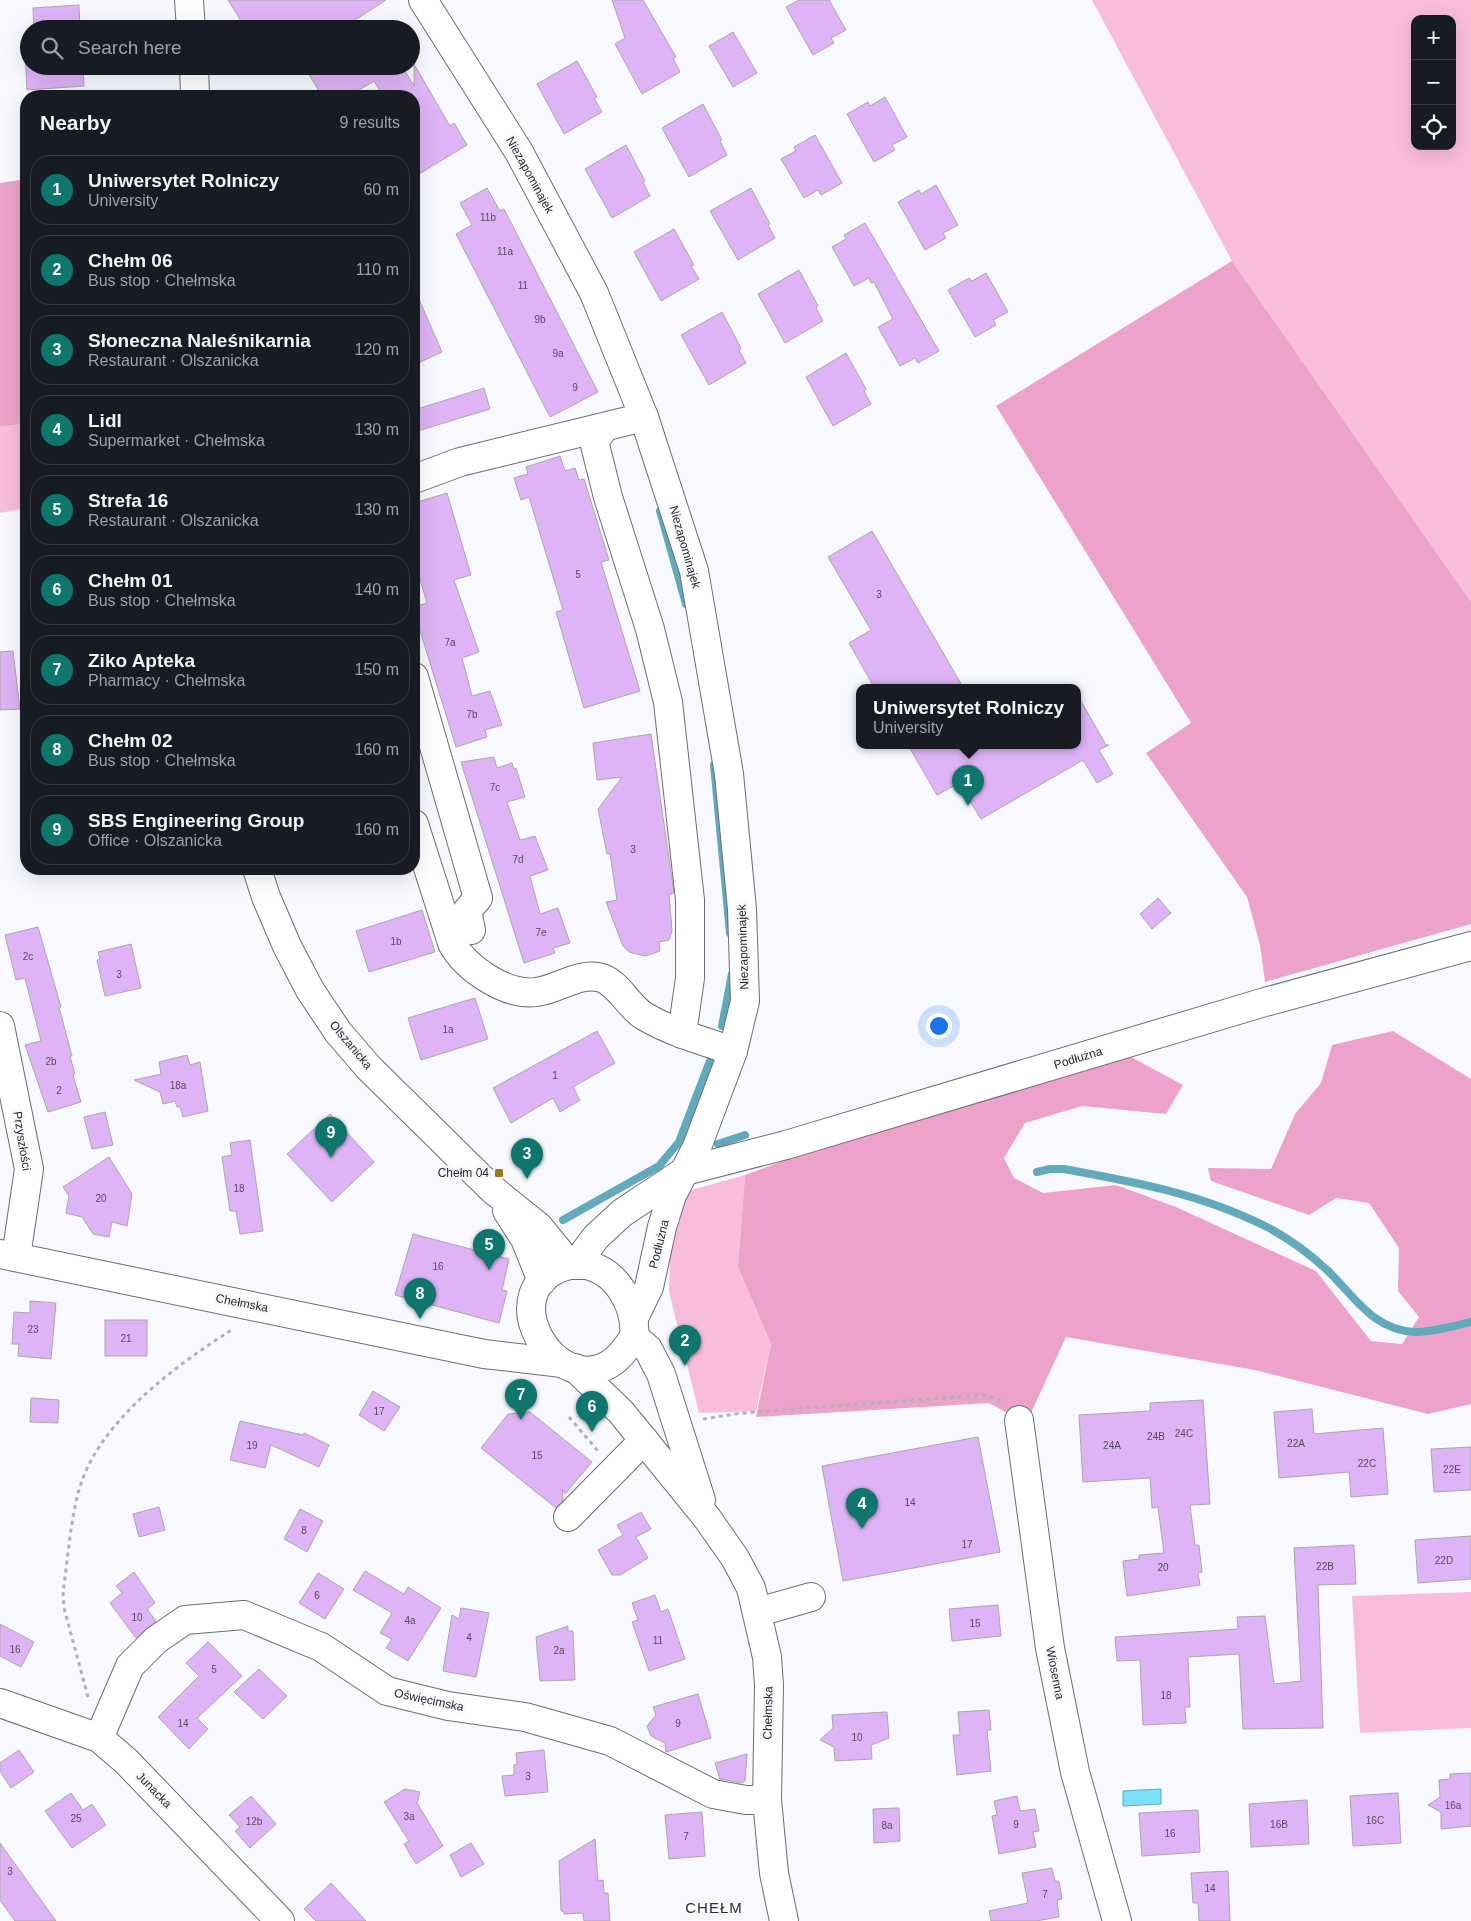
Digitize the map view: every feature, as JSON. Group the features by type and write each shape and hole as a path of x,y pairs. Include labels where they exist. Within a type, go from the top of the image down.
{"street":[{"path":"189,0 191,20"},
{"name":"Niezapominajek","path":"424,0 519,152 594,294 644,417 694,571 729,774 742,909 744,1001 733,1051 697,1147 685,1171"},
{"path":"194,75 195,90"},
{"path":"420,477 460,462 644,417"},
{"path":"605,427 594,441 608,497 650,629 668,702 677,767 690,900 690,978 682,1034"},
{"path":"420,698 478,898 467,911 471,930"},
{"path":"420,843 452,943 458,956 470,967 520,992 536,992 586,977 601,978 612,984 643,1015 682,1034 733,1051"},
{"name":"Olszanicka","path":"259,875 286,946 310,990 338,1032 370,1068 492,1189 539,1227 573,1265"},
{"name":"Podłużna","path":"573,1265 596,1237 622,1213 685,1171 786,1145 1265,1002 1471,946"},
{"name":"Przyszłości","path":"0,1026 29,1169 8,1256"},
{"name":"Podłużna","path":"634,1328 649,1287 662,1227 672,1195 685,1171"},
{"name":"Olszanicka","path":"492,1189 525,1239 542,1281"},
{"name":"Chełmska","path":"8,1256 484,1354 568,1366 621,1412 707,1518 745,1575 758,1612 767,1658 769,1685 767,1800 774,1873 784,1921"},
{"path":"573,1265 586,1265 601,1271 613,1280 630,1303 634,1328 614,1362 595,1369 568,1366 536,1335 531,1324 535,1291 542,1281 560,1268 573,1265"},
{"path":"484,1354 508,1344 521,1334 532,1311"},
{"name":"Chełmska","path":"634,1328 661,1374 707,1518"},
{"name":"Wiosenna","path":"1019,1420 1050,1648 1075,1772 1118,1921"},
{"path":"568,1517 644,1440"},
{"path":"758,1612 811,1597"},
{"name":"Oświęcimska","path":"99,1738 130,1666 156,1640 185,1620 244,1615 321,1647 387,1691 448,1706 525,1717 610,1741 713,1794 746,1800 767,1800"},
{"name":"Junacka","path":"0,1703 99,1738 126,1761 280,1921"}],"path":[{"path":"77,1655 64,1608 63,1592 79,1491 92,1456 113,1427 169,1374 239,1325 243,1303"},
{"path":"697,1420 742,1413 983,1395 1016,1405 1019,1420"},
{"path":"569,1417 614,1470"}],"shaded area":[{"path":"1092,0 1471,0 1471,602 1232,261"},
{"path":"20,180 20,424 0,427 0,183"},
{"path":"1232,261 1471,602 1471,924 1265,982 1260,945 1247,897 1146,753 1191,723 996,406"},
{"path":"20,424 20,509 0,513 0,427"},
{"path":"1393,1031 1471,1079 1471,1404 1428,1414 1255,1370 1066,1337 1029,1417 1008,1420 1007,1413 989,1403 756,1417 771,1344 738,1267 745,1175 849,1137 1131,1057 1183,1085 1166,1114 1082,1106 1025,1123 1004,1158 1014,1178 1043,1193 1116,1185 1176,1207 1316,1271 1371,1341 1402,1344 1419,1317 1398,1291 1399,1248 1369,1203 1336,1198 1309,1215 1211,1181 1208,1168 1271,1169 1295,1114 1321,1083 1332,1045"},
{"path":"745,1175 738,1267 771,1344 756,1411 699,1413 669,1292 670,1252 688,1191"},
{"path":"1471,1592 1471,1728 1360,1733 1352,1596"}],"water":[{"path":"1161,1789 1161,1804 1123,1806 1123,1791"}],"building":[{"path":"228,0 386,0 355,20 240,20"},
{"path":"612,0 643,0 676,57 673,58 680,72 642,94 615,44 625,38"},
{"path":"799,0 829,0 846,30 831,38 834,43 813,55 786,7"},
{"path":"79,5 80,20 34,20 33,8"},
{"path":"733,32 757,73 733,87 709,46"},
{"path":"577,61 597,97 594,98 602,112 564,134 537,84"},
{"path":"420,74 450,126 454,123 467,145 420,173 420,90 379,90 374,81 359,90 318,90 309,75 407,75 414,86 414,75"},
{"path":"26,75 83,75 84,86 27,90"},
{"path":"885,97 907,137 892,145 895,150 874,162 847,114 868,102 870,106"},
{"path":"703,104 722,140 720,141 727,155 689,177 662,128"},
{"path":"815,135 842,183 821,195 818,190 804,198 781,159 796,151 794,147"},
{"path":"626,145 645,181 643,182 650,196 612,218 585,169"},
{"path":"936,185 958,225 943,233 946,238 925,250 898,202 919,190 921,194"},
{"path":"487,188 500,211 504,209 598,392 550,417 456,234 472,225 460,203"},
{"path":"751,188 770,224 768,225 775,238 738,260 710,211"},
{"path":"865,223 939,351 918,363 915,358 900,366 878,327 893,319 874,282 871,283 869,278 854,286 832,247 846,239 844,235"},
{"path":"674,229 694,265 691,266 699,279 661,301 634,252"},
{"path":"799,270 818,306 816,308 823,321 785,343 758,294"},
{"path":"986,273 1008,312 993,320 996,325 975,337 948,290 969,278 972,281"},
{"path":"420,302 442,352 420,362"},
{"path":"722,312 741,348 739,350 746,363 709,385 681,335"},
{"path":"846,353 866,389 864,391 871,404 833,426 806,377"},
{"path":"484,388 490,409 420,430 420,408"},
{"path":"560,456 565,471 575,468 579,480 584,479 609,560 601,562 640,691 584,708 556,612 563,610 529,497 521,500 514,478 528,474 526,467"},
{"path":"447,493 471,575 454,580 479,652 462,658 472,696 490,691 502,725 485,730 487,737 456,747 420,630 420,605 427,603 420,579 420,501"},
{"path":"872,531 961,684 872,684 849,643 871,630 828,557"},
{"path":"13,651 20,709 0,710 0,652"},
{"path":"1081,701 1106,745 1109,745 1099,750 1113,774 1097,783 1083,760 981,819 959,783 937,795 910,749 1081,749"},
{"path":"651,734 674,893 669,894 672,931 669,940 659,942 660,951 645,956 629,952 623,946 606,902 617,900 610,854 607,854 598,809 622,777 597,780 593,743"},
{"path":"494,757 497,768 512,763 514,769 516,768 525,797 507,802 520,840 535,836 548,870 530,876 540,914 558,908 570,943 553,948 555,953 524,963 461,762"},
{"path":"1158,898 1171,913 1152,929 1140,914"},
{"path":"422,910 435,952 369,972 356,931"},
{"path":"38,927 61,1007 59,1007 72,1056 70,1056 75,1074 73,1075 81,1102 48,1112 25,1045 41,1041 25,978 16,980 5,935"},
{"path":"131,944 141,988 105,996 97,960 100,959 98,952"},
{"path":"475,998 488,1039 421,1060 408,1018"},
{"path":"597,1031 615,1063 573,1087 580,1100 560,1112 553,1098 511,1123 493,1088"},
{"path":"187,1055 190,1065 200,1062 208,1111 183,1117 180,1107 177,1107 175,1101 163,1104 160,1092 134,1080 161,1074 159,1062"},
{"path":"105,1112 113,1145 92,1149 84,1117"},
{"path":"330,1114 374,1162 332,1202 287,1154"},
{"path":"250,1140 263,1231 240,1234 236,1211 230,1211 222,1157 232,1155 230,1143"},
{"path":"109,1157 132,1194 127,1226 112,1222 109,1237 93,1234 82,1217 66,1213 69,1196 63,1187"},
{"path":"413,1234 509,1259 502,1290 507,1291 499,1323 395,1295"},
{"path":"30,1301 56,1303 51,1359 18,1356 19,1344 12,1344 14,1312 30,1313"},
{"path":"105,1320 147,1320 147,1356 105,1356"},
{"path":"373,1391 400,1407 384,1431 359,1415"},
{"path":"31,1398 59,1400 58,1423 30,1422"},
{"path":"1203,1400 1210,1504 1190,1505 1195,1545 1199,1545 1202,1572 1198,1573 1200,1585 1127,1596 1123,1561 1139,1559 1139,1555 1164,1553 1158,1507 1152,1508 1150,1478 1083,1482 1079,1415 1150,1411 1150,1403"},
{"path":"1312,1409 1314,1434 1383,1428 1388,1494 1351,1497 1349,1472 1279,1478 1274,1412"},
{"path":"530,1412 592,1462 565,1494 562,1489 563,1500 556,1508 481,1448 508,1414"},
{"path":"240,1421 303,1435 304,1433 329,1445 319,1467 271,1445 265,1468 230,1460"},
{"path":"978,1437 1000,1552 843,1581 822,1466"},
{"path":"1471,1447 1471,1490 1434,1492 1431,1449"},
{"path":"159,1507 165,1530 139,1537 133,1514"},
{"path":"300,1509 323,1521 307,1552 284,1539"},
{"path":"641,1512 651,1529 636,1537 648,1558 620,1575 612,1575 598,1550 623,1535 617,1525"},
{"path":"1471,1536 1471,1579 1418,1583 1415,1540"},
{"path":"1354,1545 1356,1584 1318,1585 1323,1728 1243,1729 1239,1654 1188,1657 1190,1707 1185,1707 1186,1723 1143,1725 1140,1660 1117,1661 1115,1637 1238,1629 1237,1617 1265,1616 1274,1684 1301,1681 1294,1548"},
{"path":"365,1571 404,1594 408,1587 441,1608 408,1661 386,1648 392,1639 380,1633 392,1613 353,1590"},
{"path":"134,1572 155,1603 147,1609 156,1621 136,1638 110,1603 122,1593 116,1586"},
{"path":"318,1573 344,1589 325,1619 299,1603"},
{"path":"655,1595 661,1612 668,1609 685,1659 649,1671 632,1622 638,1620 632,1603"},
{"path":"998,1605 1001,1636 952,1641 949,1609"},
{"path":"461,1608 489,1613 476,1677 443,1671 452,1615 459,1619"},
{"path":"0,1624 34,1642 21,1667 0,1656"},
{"path":"568,1626 568,1631 573,1631 575,1680 540,1681 536,1637"},
{"path":"208,1642 242,1676 197,1718 208,1729 189,1749 158,1717 199,1676 186,1663"},
{"path":"259,1669 287,1696 263,1719 234,1692"},
{"path":"698,1694 711,1738 666,1752 665,1743 651,1736 647,1726 656,1715 653,1707"},
{"path":"989,1710 991,1730 987,1730 991,1771 957,1775 953,1735 960,1735 958,1712"},
{"path":"887,1712 889,1738 871,1745 872,1759 835,1761 834,1747 820,1740 833,1728 832,1715"},
{"path":"19,1750 34,1772 11,1788 0,1771 0,1763"},
{"path":"544,1750 548,1792 505,1796 502,1776 514,1775 514,1765 517,1764 516,1753"},
{"path":"747,1754 745,1781 742,1783 720,1779 715,1763"},
{"path":"1471,1773 1471,1826 1441,1829 1441,1812 1428,1805 1440,1797 1439,1780 1450,1779 1450,1774"},
{"path":"405,1789 420,1792 417,1803 443,1846 416,1864 404,1844 409,1841 384,1802"},
{"path":"71,1793 83,1810 92,1804 106,1825 72,1848 45,1811"},
{"path":"1398,1793 1401,1843 1353,1846 1350,1796"},
{"path":"251,1796 276,1824 250,1848 235,1831 240,1827 229,1815"},
{"path":"1017,1796 1020,1811 1035,1809 1039,1831 1033,1832 1036,1847 999,1854 992,1816 997,1815 994,1801"},
{"path":"1307,1800 1309,1844 1251,1847 1249,1804"},
{"path":"899,1808 900,1841 874,1843 873,1809"},
{"path":"1198,1810 1200,1852 1142,1856 1139,1813"},
{"path":"702,1812 705,1856 669,1859 665,1815"},
{"path":"595,1839 598,1881 603,1880 604,1893 608,1893 610,1921 584,1921 583,1913 564,1914 561,1911 559,1861"},
{"path":"0,1843 56,1921 15,1921 0,1900"},
{"path":"471,1843 484,1864 461,1877 450,1855"},
{"path":"1052,1868 1055,1881 1059,1881 1062,1899 1057,1900 1059,1917 1036,1921 991,1921 989,1911 1028,1903 1022,1873"},
{"path":"1228,1871 1230,1921 1199,1921 1198,1903 1193,1903 1191,1873"},
{"path":"331,1883 366,1921 316,1921 304,1909"}],"waterway":[{"path":"660,511 686,604"},
{"path":"714,765 730,933"},
{"path":"722,1026 732,974"},
{"path":"563,1220 659,1166 679,1142 710,1061"},
{"path":"718,1144 745,1135"},
{"path":"1037,1172 1050,1169 1064,1169 1142,1184 1168,1190 1243,1216 1267,1227 1314,1258 1356,1301 1376,1319 1388,1326 1415,1332 1471,1322"}],"place":[{"name":"Uniwersytet Rolniczy","path":"968,806"},
{"name":"SBS Engineering Group","path":"331,1158"},
{"name":"Chełm 04","path":"499,1173"},
{"name":"Słoneczna Naleśnikarnia","path":"527,1179"},
{"name":"Strefa 16","path":"489,1270"},
{"name":"Chełm 02","path":"420,1319"},
{"name":"Chełm 06","path":"685,1366"},
{"name":"Ziko Apteka","path":"521,1420"},
{"name":"Chełm 01","path":"592,1432"},
{"name":"Lidl","path":"862,1529"}],"district":[{"name":"CHEŁM","path":"714,1907"}]}
